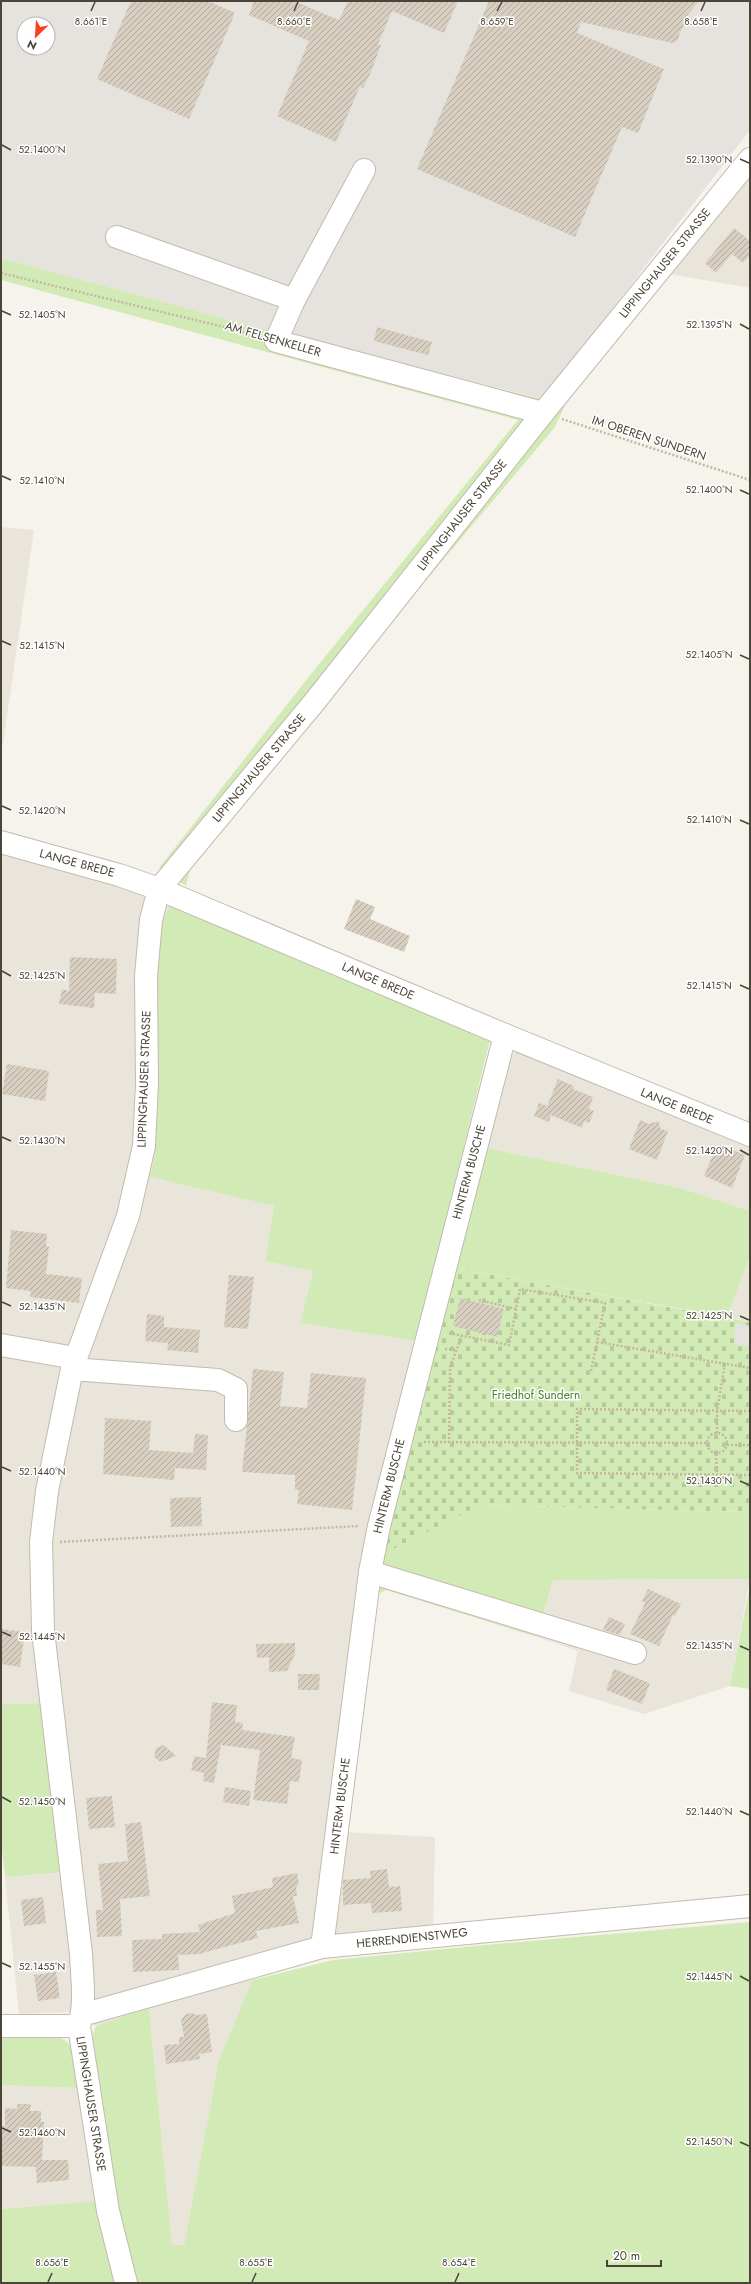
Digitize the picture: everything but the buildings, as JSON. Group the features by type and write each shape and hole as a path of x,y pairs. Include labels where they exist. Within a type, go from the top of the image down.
{"street":[{"name":"LIPPINGHAUSER STRASSE","path":"126,2283 108,2211 80,2021 83,1991 81,1954 43,1631 41,1542 47,1491 73,1364 128,1216 144,1146 147,1083 146,976 151,920 159,889 316,700 543,413 750,159"},
{"path":"276,341 294,300 364,170"},
{"path":"117,237 294,300"},
{"name":"AM FELSENKELLER","path":"276,341 543,413"},
{"name":"LANGE BREDE","path":"1,842 119,875 159,889 505,1035 750,1135"},
{"name":"HINTERM BUSCHE","path":"322,1947 370,1572 379,1526 505,1035"},
{"path":"1,1345 73,1364 218,1380 236,1389 236,1420"},
{"path":"370,1572 635,1653"},
{"name":"HERRENDIENSTWEG","path":"1,2026 80,2021 322,1947 750,1906"}],"path":[{"name":"AM FELSENKELLER","path":"1,273 177,316 227,326 276,341"},
{"name":"IM OBEREN SUNDERN","path":"543,413 750,480"},
{"path":"449,1443 450,1367 462,1336 509,1346 520,1289 605,1303 591,1371"},
{"path":"479,1300 516,1309"},
{"path":"597,1342 750,1368"},
{"path":"717,1433 717,1411 724,1363"},
{"path":"750,1412 577,1409 576,1442 577,1473 750,1475"},
{"path":"716,1454 710,1451 707,1443 710,1436 717,1433"},
{"path":"716,1454 724,1450 727,1445 726,1438 717,1433"},
{"path":"424,1442 707,1443"},
{"path":"727,1445 750,1445"},
{"path":"716,1454 717,1474"},
{"path":"41,1542 379,1526"}],"shaded area":[{"path":"1,1 750,1 750,130 543,399 263,329 1,258"},
{"path":"750,174 750,288 669,274"},
{"path":"1,527 34,530 1,757"},
{"path":"1,853 131,890 172,900 155,1154 150,1177 274,1206 265,1261 313,1271 300,1323 416,1341 378,1557 343,1832 435,1837 433,1929 336,1951 251,1973 252,1980 219,2060 184,2245 172,2245 149,2008 96,2026 73,2012 19,2014 5,1877 65,1872 43,1703 1,1704"},
{"path":"522,1049 747,1122 750,1110 750,1211 680,1188 482,1147 508,1057"},
{"path":"750,1257 750,1322 727,1317"},
{"path":"736,1323 750,1326 750,1347 734,1344"},
{"path":"750,1579 730,1686 644,1714 569,1691 578,1651 537,1637 553,1580"},
{"path":"1,2085 80,2088 98,2201 1,2209"}],"green space":[{"path":"1,258 263,329 565,405 555,427 347,674 190,869 186,886 159,868 311,674 518,420 1,280"},
{"path":"172,900 491,1036 416,1341 300,1323 313,1271 265,1261 274,1206 150,1177 155,1154 159,931"},
{"path":"482,1147 680,1188 750,1211 750,1257 727,1317 454,1268"},
{"name":"Friedhof Sundern","path":"454,1268 750,1322 750,1512 480,1505 378,1557"},
{"path":"480,1505 750,1512 750,1579 553,1580 537,1637 386,1590 373,1597 378,1557"},
{"path":"750,1585 750,1689 730,1686"},
{"path":"43,1703 65,1872 5,1877 1,1840 1,1704"},
{"path":"750,1922 750,2283 135,2283 114,2195 93,2051 92,2037 96,2026 149,2008 172,2245 184,2245 219,2060 252,1980 333,1960"},
{"path":"1,2033 42,2033 53,2035 70,2044 76,2057 80,2088 1,2085"},
{"path":"96,2201 116,2283 1,2283 1,2209"}]}
